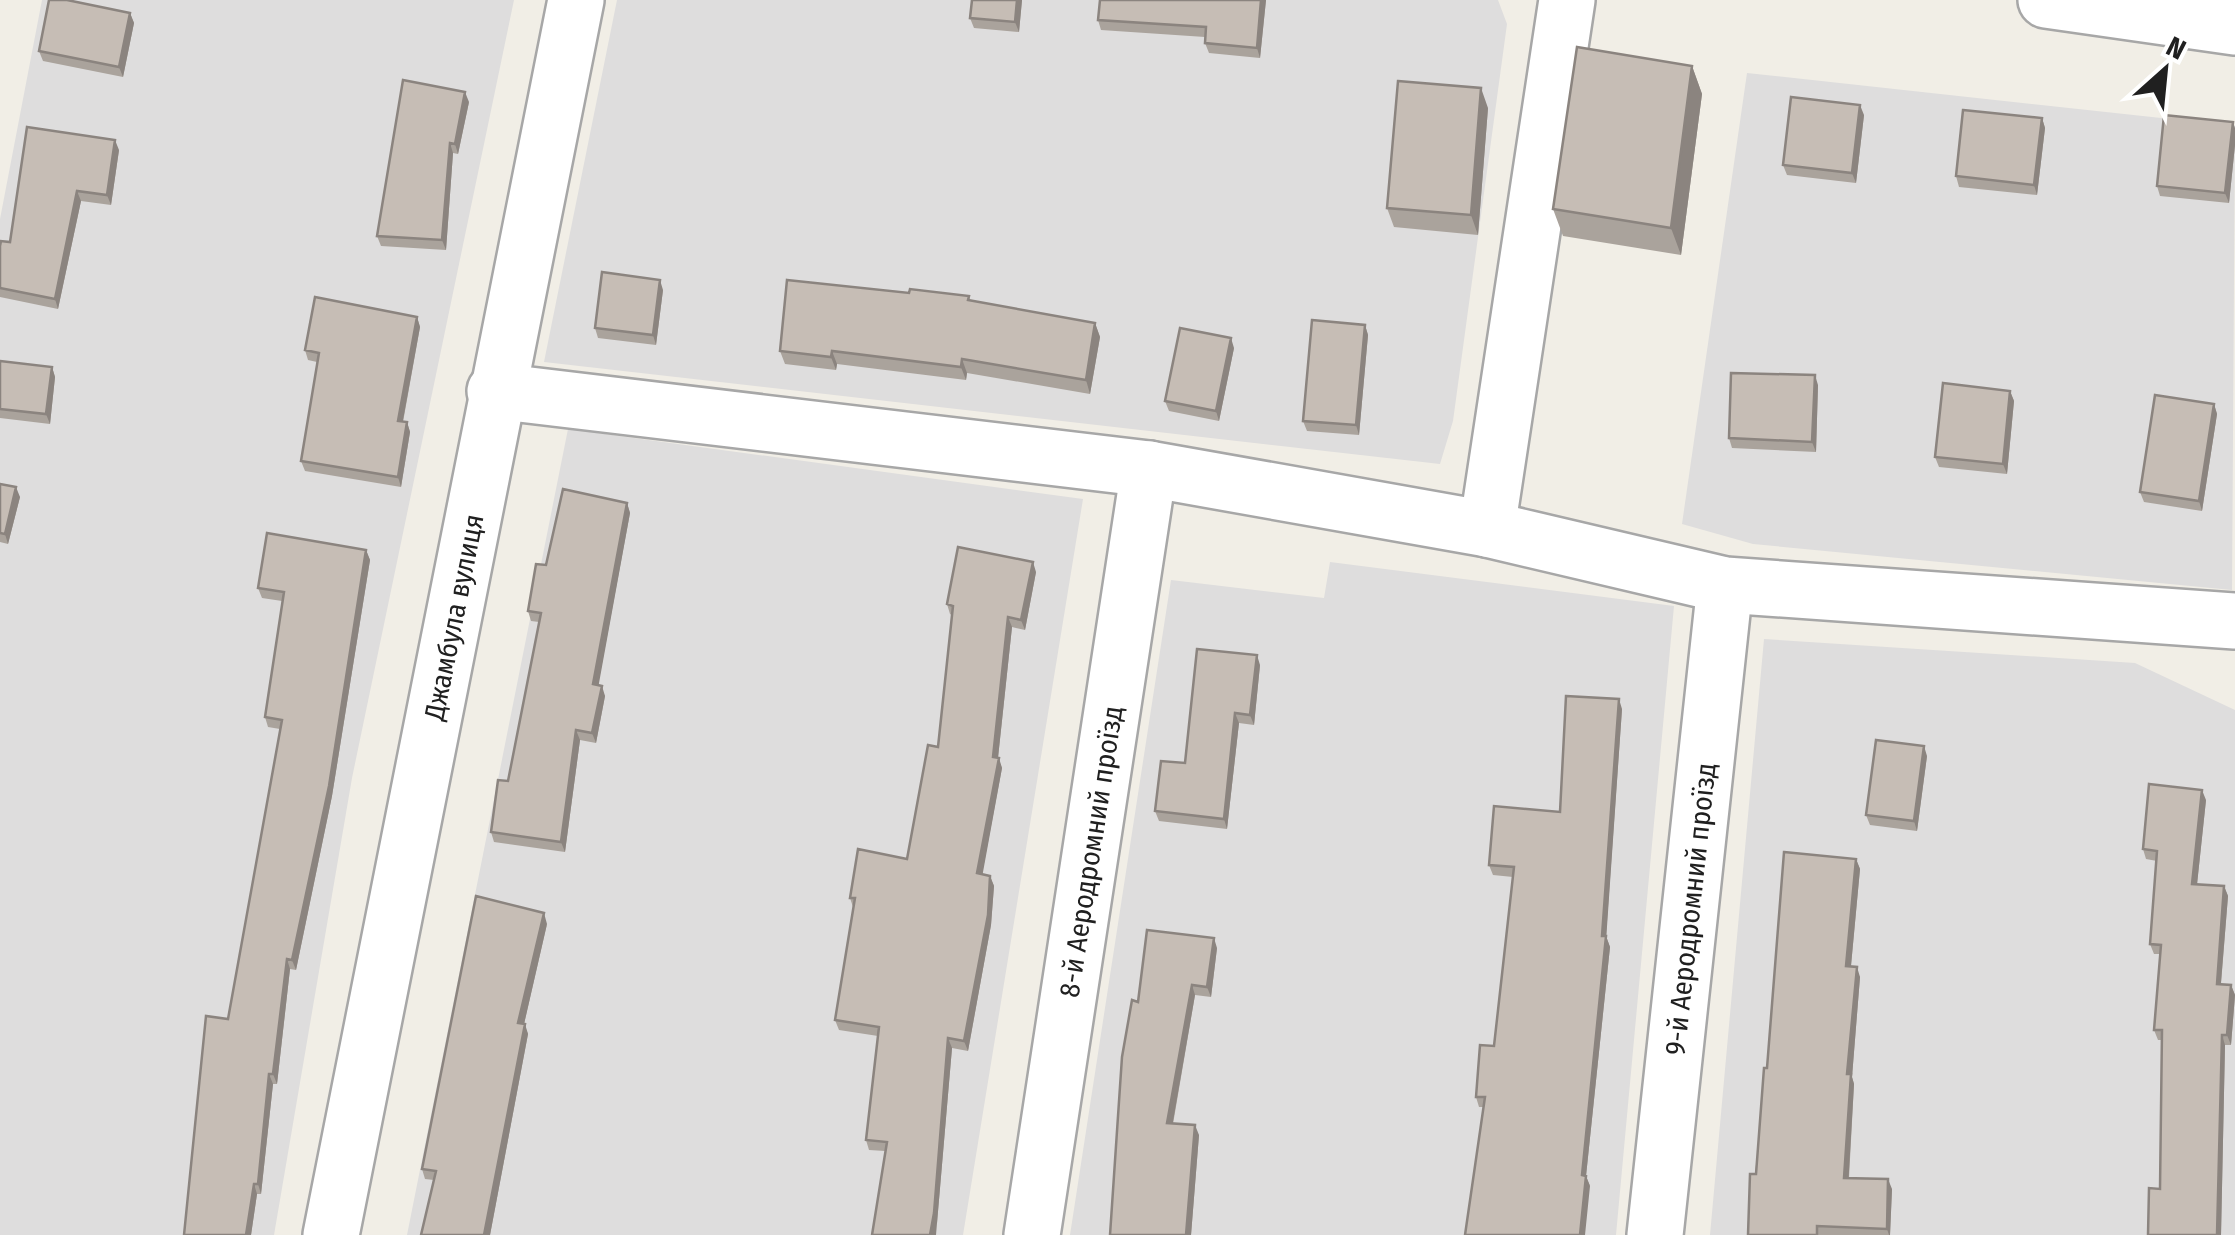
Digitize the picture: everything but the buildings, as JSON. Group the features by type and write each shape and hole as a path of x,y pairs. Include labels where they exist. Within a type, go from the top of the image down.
{"street":[{"name":"Джамбула вулиця","path":"331,1235 495,391 576,0"},
{"path":"1487,529 1567,0"},
{"path":"2046,0 2235,27"},
{"path":"495,391 1149,470 1487,529 1725,585 2235,621"},
{"name":"8-й Аеродромний проїзд","path":"1032,1235 1149,470"},
{"name":"9-й Аеродромний проїзд","path":"1655,1235 1725,585"}],"shaded area":[{"path":"42,0 514,0 352,778 274,1235 0,1235 0,219"},
{"path":"617,0 1498,0 1507,24 1453,421 1440,464 544,362"},
{"path":"1747,73 2235,126 2232,590 1753,544 1682,524"},
{"path":"568,429 1083,499 963,1235 407,1235"},
{"path":"1330,562 1674,606 1616,1235 1070,1235 1171,580 1324,598"},
{"path":"1764,639 2135,663 2235,710 2235,1235 1710,1235"}]}
